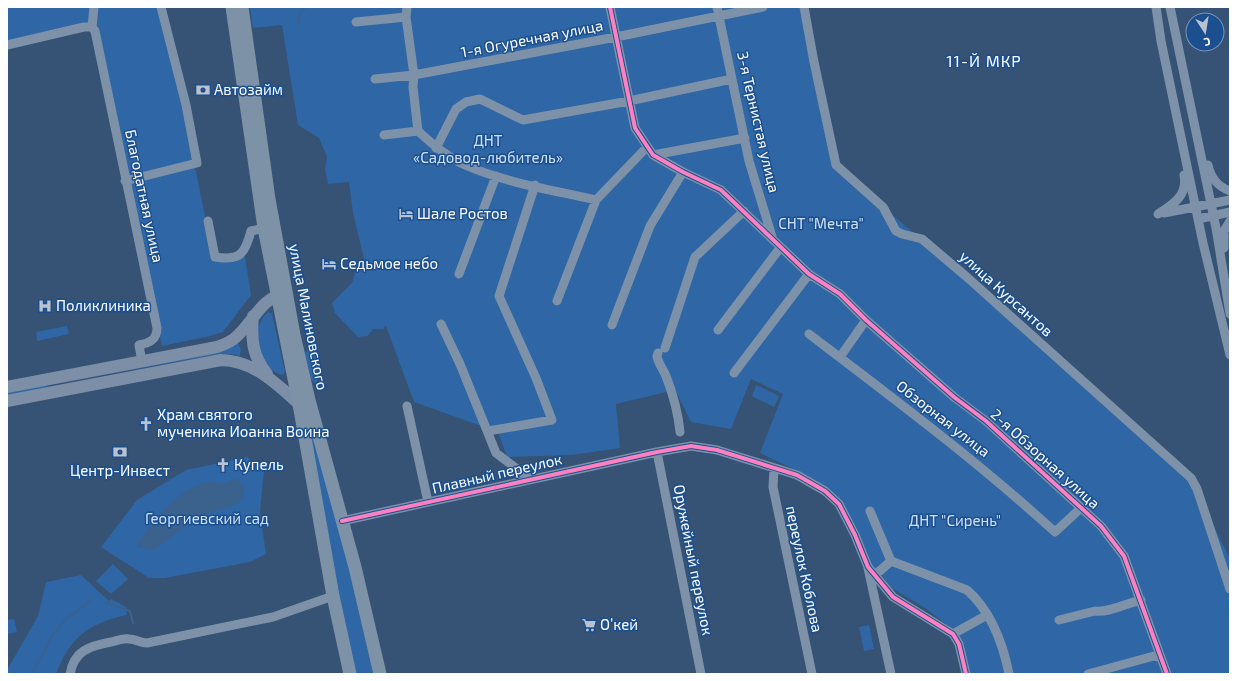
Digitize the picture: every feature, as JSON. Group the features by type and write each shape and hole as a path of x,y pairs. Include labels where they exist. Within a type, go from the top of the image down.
{"highway":[{"name":"улица Малиновского","path":"232,7 264,228 359,582 380,674"},
{"name":"улица Малиновского","path":"242,7 281,294 298,404 332,596 350,674"}],"main road":[{"path":"7,387 217,347 236,338 262,306 281,294"},
{"path":"253,316 251,337 256,359 270,378 298,404"},
{"path":"236,338 241,341 245,349 243,358 240,362"},
{"path":"7,401 208,361 221,360 240,362 270,378"},
{"path":"66,376 63,383 68,388"},
{"path":"48,379 53,385 50,392"}],"street":[{"name":"Благодатная улица","path":"94,7 92,27 98,39 125,181 156,328 156,334 149,343 139,345 142,362"},
{"path":"125,181 197,163 186,105 161,7"},
{"path":"407,7 406,17 414,75 413,87 418,131 436,148 465,165 496,176 596,200"},
{"path":"610,7 635,128 653,155 745,138"},
{"name":"1-я Огуречная улица","path":"375,79 414,75 616,37 718,12 763,7"},
{"name":"улица Курсантов","path":"804,7 836,165 883,207 896,231 922,239 968,278 1191,478 1197,490 1230,589"},
{"path":"1156,7 1161,41 1198,219 1230,355"},
{"path":"1170,7 1213,216 1230,314"},
{"name":"3-я Тернистая улица","path":"718,12 749,161 777,245"},
{"path":"356,22 406,17"},
{"path":"7,45 84,27 92,27"},
{"path":"1161,41 1169,57 1180,107 1185,109 1191,107"},
{"path":"436,148 456,109 466,102 480,99 523,120 629,101 732,79"},
{"path":"384,135 418,131"},
{"path":"1197,137 1204,147 1212,178 1220,186 1230,191"},
{"path":"1182,142 1180,156 1185,186 1176,202 1158,214 1230,200"},
{"path":"557,301 596,200 647,147"},
{"name":"2-я Обзорная улица","path":"653,155 682,172 721,190 809,274 840,294 866,320 954,397 986,421 1101,526 1124,556 1141,600 1166,674"},
{"path":"612,325 650,226 682,172"},
{"path":"459,274 496,176"},
{"path":"488,431 552,420 536,378 499,296 535,186"},
{"path":"680,432 678,412 665,375 656,356 662,350 695,257 744,211"},
{"path":"1198,219 1230,212"},
{"path":"1225,285 1228,279 1223,239 1224,231 1230,221"},
{"path":"208,222 215,257 227,259 236,257 247,247 250,231 264,228"},
{"path":"718,330 777,245"},
{"path":"734,373 809,274"},
{"path":"840,357 866,320"},
{"path":"441,324 460,364 496,452 529,478"},
{"name":"Обзорная улица","path":"809,334 958,447 1009,490 1055,532 1081,508"},
{"path":"407,406 428,502"},
{"name":"Плавный переулок","path":"342,520 428,502 529,478 691,446 717,450 797,475 825,491 839,504 855,535 868,567"},
{"name":"Оружейный переулок","path":"657,452 701,674"},
{"name":"переулок Коблова","path":"774,469 773,487 812,674"},
{"path":"870,512 892,561 967,590 976,598 999,638 1009,674"},
{"path":"875,575 892,561"},
{"path":"868,567 893,597 953,634 959,644 966,674"},
{"path":"868,567 891,674"},
{"path":"70,674 73,661 82,650 101,644 128,639 140,643 155,642 273,617 332,596"},
{"path":"1059,620 1095,611 1100,612 1129,602 1141,600"},
{"path":"953,634 987,615"},
{"path":"1088,674 1154,656 1161,658"}],"green space":[{"path":"7,7 159,7 177,79 214,260 226,262 245,257 251,295 223,332 162,346 94,24 7,43"},
{"path":"250,7 803,7 838,169 1036,336 1185,468 1230,559 1230,674 968,674 955,631 925,608 890,587 879,570 871,571 839,499 814,479 760,453 783,394 751,379 731,429 691,422 675,390 616,404 620,448 572,455 507,457 498,432 414,402 386,326 383,329 373,329 368,336 358,337 335,313 332,303 352,283 356,269 366,267 353,213 349,182 328,184 325,170 327,157 319,138 298,125 282,25 253,28"},
{"path":"268,312 272,314 285,372 283,375 266,366 256,350 255,340 259,324"},
{"path":"67,326 69,334 37,341 36,332"},
{"path":"238,343 241,350 240,356 220,354 70,381"},
{"path":"308,350 311,350 315,355 320,377 315,383 311,379 305,353"},
{"path":"46,385 48,387 7,396 7,393"},
{"path":"756,385 779,396 774,407 752,396"},
{"path":"310,432 312,432 347,557 374,674 355,674 339,602"},
{"name":"Георгиевский сад","path":"247,457 264,470 260,512 266,554 250,562 165,578 149,578 101,547 137,500 186,470"},
{"path":"113,564 128,579 111,594 96,581"},
{"path":"81,575 109,601 111,599 126,607 127,615 102,622 82,634 68,650 56,674 7,674 7,670 38,616 46,582"},
{"path":"14,619 17,632 7,634 7,620"},
{"path":"869,625 874,649 864,651 859,627"}],"shaded area":[{"path":"235,478 243,485 244,497 235,505 199,516 153,550 142,547 137,543 161,514 178,497 188,490 211,481 221,484 227,483"}],"waterway":[{"path":"298,24 300,13 306,7"},
{"path":"32,674 52,636 64,621 91,600"},
{"path":"105,602 130,611 133,623"}],"cycle path":[{"path":"610,7 635,128 653,155 683,172 721,190 809,274 840,294 866,320 954,397 986,421 1101,526 1124,556 1167,674"},
{"path":"342,521 657,452 691,446 717,450 797,475 825,491 839,504 855,535 868,567 893,597 953,634 959,644 966,674"}],"place":[{"name":"Автозайм","path":"203,90"},
{"name":"Шале Ростов","path":"406,214"},
{"name":"Седьмое небо","path":"329,264"},
{"name":"Поликлиника","path":"45,306"},
{"name":"Храм святого мученика Иоанна Воина","path":"146,424"},
{"name":"Центр-Инвест","path":"120,452"},
{"name":"Купель","path":"223,465"},
{"name":"О’кей","path":"589,625"}],"district":[{"name":"11-Й МКР","path":"984,61"}],"park label":[{"name":"ДНТ «Садовод-любитель»","path":"488,150"},
{"name":"СНТ \"Мечта\"","path":"821,224"},
{"name":"ДНТ \"Сирень\"","path":"955,521"}]}
